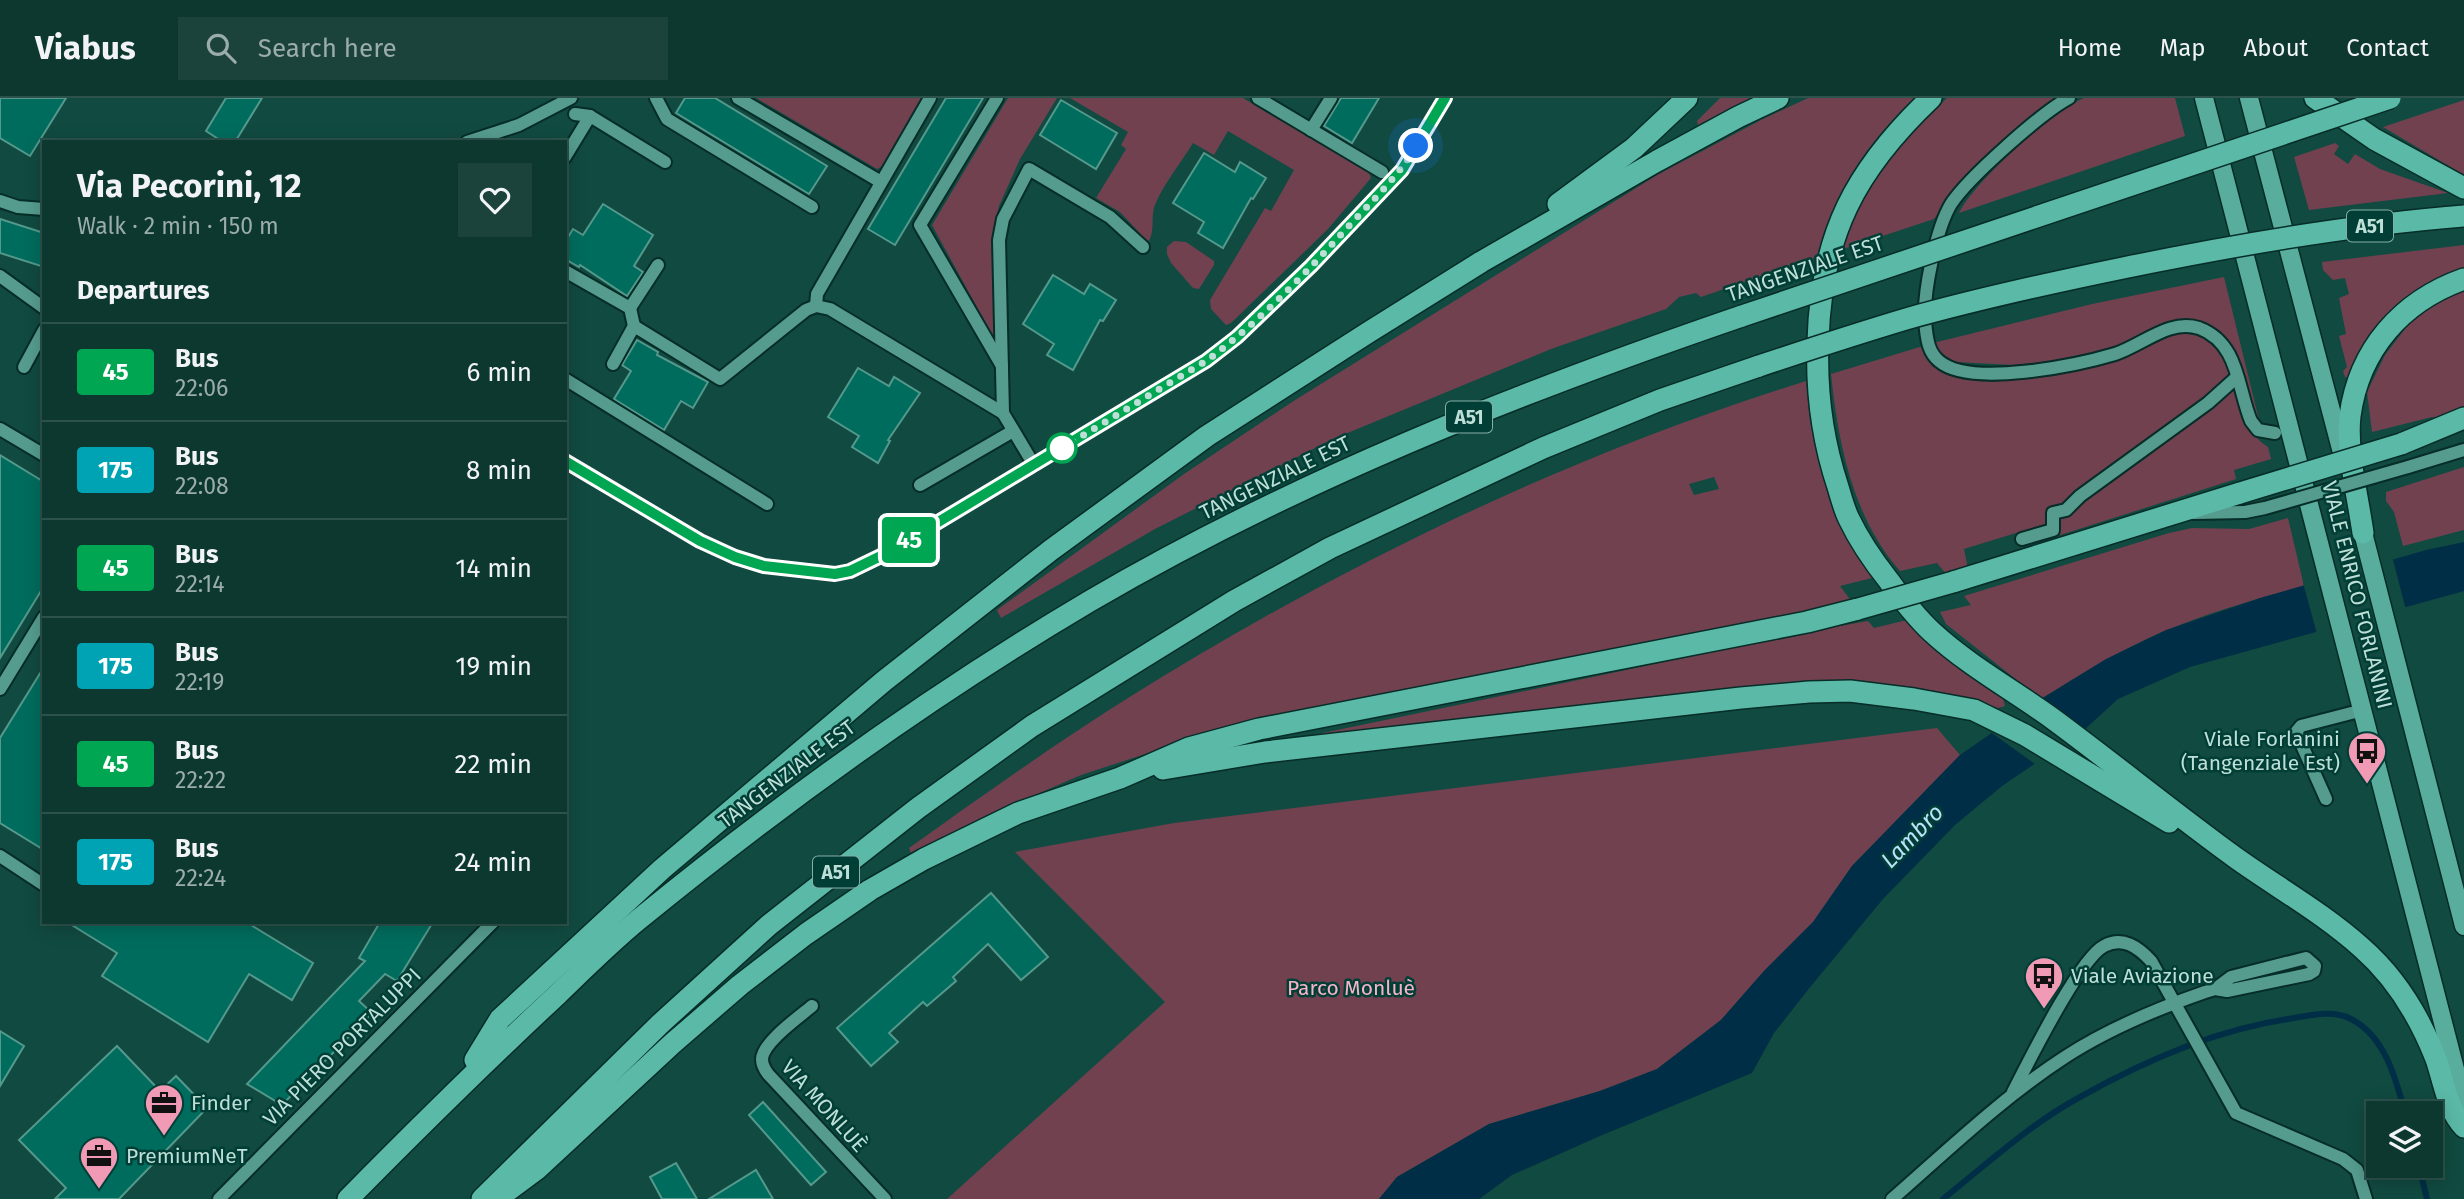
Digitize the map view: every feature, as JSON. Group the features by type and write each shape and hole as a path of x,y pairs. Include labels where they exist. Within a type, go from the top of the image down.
{"highway":[{"path":"1481,262 1634,148 1687,98"},
{"path":"461,1084 500,1019 662,870 884,681 1051,550 1207,436 1481,262 1657,161 1778,98"},
{"path":"1931,98 1895,134 1861,180 1833,239 1824,273 1819,310 1816,377 1820,418 1833,472 1848,517 1906,605 1960,656 2024,698 2236,858 2339,929 2367,953 2386,974 2424,1030 2451,1107 2464,1127"},
{"path":"2315,98 2374,139 2464,188"},
{"name":"TANGENZIALE EST","path":"348,1199 461,1084 635,923 755,828 868,744 985,665 1094,599 1205,539 1330,478 1532,391 1742,316 2390,98"},
{"name":"A51","path":"482,1199 660,1024 769,925 918,808 1032,726 1223,608 1330,548 1543,448 1660,400 1919,316 1986,298 2192,254 2288,237 2464,216"},
{"path":"2363,533 2351,450 2350,417 2358,384 2375,347 2396,318 2424,298 2464,279"},
{"path":"496,1199 537,1169 740,985 806,934 870,890 973,834 1018,813 1120,778 1189,748 1259,729 1807,622 1858,609 2180,513 2242,502 2464,418"},
{"path":"1120,778 1200,761 1265,752 1809,692 1850,691 1974,710 1997,719 2180,828 2236,858"}],"main road":[{"name":"VIALE ENRICO FORLANINI","path":"2204,98 2464,1104"},
{"name":"VIALE ENRICO FORLANINI","path":"2249,98 2464,926"}],"street":[{"path":"473,140 519,125 571,98"},
{"path":"656,98 667,119 813,207"},
{"path":"738,98 881,182"},
{"path":"816,306 817,294 930,98"},
{"path":"997,98 920,225 1003,369"},
{"path":"1258,98 1381,172"},
{"path":"1311,130 1331,98"},
{"path":"567,462 700,541 735,557 764,566 835,574 850,571 885,554 1206,361 1237,337 1311,266 1402,170 1445,98"},
{"path":"2069,98 2030,127 1979,173 1945,214 1927,285 1924,310 1930,352 1940,362 1955,370 1995,374 2051,369 2118,354 2176,327 2197,327 2216,337 2230,352 2251,421 2258,430 2275,433"},
{"path":"575,114 590,116 665,162"},
{"path":"567,154 590,116"},
{"path":"1034,465 1003,413 999,240 1003,219 1029,169 1110,217 1143,247"},
{"path":"0,201 18,207 42,209"},
{"path":"613,364 634,326 630,308 657,265"},
{"path":"567,272 630,308"},
{"path":"0,276 42,307"},
{"path":"634,326 720,379 806,310 816,306 830,309 1003,413"},
{"path":"24,367 42,334"},
{"path":"2022,540 2053,530 2053,513 2066,510 2080,496 2208,403 2237,377"},
{"path":"567,380 768,504"},
{"path":"0,429 42,454"},
{"path":"919,485 1013,431"},
{"path":"2242,502 2265,508 2464,450"},
{"path":"0,689 39,636"},
{"path":"2326,799 2297,732 2301,726 2363,710"},
{"path":"0,856 42,884"},
{"name":"VIA PIERO PORTALUPPI","path":"219,1199 491,924"},
{"path":"2011,1095 2056,1011 2094,955 2103,947 2121,943 2141,951 2151,961 2236,1112 2343,1160 2357,1170 2366,1199"},
{"path":"1892,1199 2011,1095 2089,1042 2175,1002 2215,989 2227,990 2302,975 2314,971 2315,966 2306,958 2231,977 2215,989"},
{"name":"VIA MONLUÈ","path":"811,1006 771,1043 762,1058 763,1066 885,1199"},
{"path":"2351,1199 2358,1196 2362,1184"}],"green space":[{"path":"756,98 925,98 885,165 877,169"},
{"path":"1008,98 1057,98 1020,159 999,206 994,226 997,344 932,225"},
{"path":"1070,98 1243,98 1369,173 1371,178 1328,229 1226,325 1211,309 1210,300 1265,208 1271,211 1294,170 1228,131 1214,155 1193,143 1155,205 1152,233 1148,242 1120,212 1096,198 1126,149 1121,145 1128,132"},
{"path":"1720,98 1754,98 1698,125 1697,121"},
{"path":"1808,98 1914,98 1881,133 1854,171 1832,212 1817,257 1701,297 1696,293 1679,297 1666,309 1551,349 1333,439 1155,529 1001,618 997,610 1184,474 1292,402 1657,175"},
{"path":"1947,98 2059,98 1951,196 1934,219 1840,250 1863,199 1886,161"},
{"path":"2084,98 2175,98 2185,136 1959,213 1980,184 2015,149 2053,117"},
{"path":"2464,100 2464,175 2383,127"},
{"path":"2335,143 2339,146 2334,154 2348,164 2355,154 2380,169 2448,193 2309,210 2294,157"},
{"path":"1174,241 1186,242 1214,261 1199,289 1193,288 1171,263 1167,247"},
{"path":"2464,245 2464,269 2424,286 2408,297 2381,324 2350,379 2345,377 2343,371 2347,367 2339,336 2346,334 2339,298 2349,294 2345,278 2333,280 2323,270 2322,262"},
{"path":"2224,277 2259,420 2255,416 2236,351 2217,330 2198,321 2171,321 2113,348 2050,361 2013,365 1956,362 1935,350 1933,343 2092,304"},
{"path":"2464,290 2464,407 2437,418 2372,432 2367,392 2385,355 2408,325 2430,307"},
{"path":"2177,333 2198,336 2211,342 2232,370 2208,396 2079,489 2062,506 2046,511 2045,524 1964,549 1968,569 1947,575 1937,563 1900,571 1870,528 1859,504 1838,426 1831,374 1923,346 1932,366 1959,378 1993,382 2052,376 2118,361"},
{"path":"1806,381 1810,421 1822,466 1880,576 1840,586 1852,602 1188,740 1081,775 980,819 911,854 909,848 1072,734 1289,603 1372,559 1543,479 1717,410","holes":["1714,477 1719,489 1694,495 1689,484"]},
{"path":"2233,390 2246,422 2255,436 2268,447 2271,459 2234,470 2236,479 2057,536 2059,517 2213,408"},
{"path":"2464,467 2464,530 2403,546 2394,512 2386,501 2386,492"},
{"path":"2288,518 2304,586 2216,612 2165,631 2117,654 2041,699 1946,624 1940,612 1971,605 1964,596 2169,533 2192,528 2249,529"},
{"path":"1907,620 1939,653 2003,699 2005,706 1998,708 1924,689 1869,683 1341,737 1318,734 1823,629 1868,621 1874,628"},
{"name":"Parco Monluè","path":"1937,728 1960,755 1852,866 1813,922 1764,971 1721,1020 1657,1069 1600,1091 1489,1124 1397,1177 1379,1199 947,1199 1165,1002 1015,852 1174,823"}],"water":[{"name":"Lambro","path":"2464,542 2464,591 2190,667 2118,699 2084,730 2002,786 1955,825 1883,899 1811,986 1774,1033 1752,1073 1512,1175 1479,1199 1379,1199 1397,1177 1489,1124 1600,1091 1657,1069 1721,1020 1764,971 1813,922 1852,866 1960,755 2041,699 2106,659 2166,630 2260,598 2426,550"}],"pier":[{"path":"2392,556 2406,610 2317,634 2303,583"},
{"path":"2038,697 2087,732 2038,766 1989,731"}],"building":[{"path":"0,98 66,98 30,156 0,138"},
{"path":"226,98 262,98 236,140 220,140 206,131"},
{"path":"685,98 715,98 827,166 809,194 676,113"},
{"path":"946,98 983,98 895,245 868,229"},
{"path":"1341,98 1379,98 1352,143 1324,126"},
{"path":"1061,100 1117,133 1096,169 1040,135"},
{"path":"1204,153 1235,172 1240,162 1266,178 1253,199 1251,198 1223,248 1198,233 1204,222 1173,203"},
{"path":"603,204 653,235 634,266 643,272 627,296 580,265 579,267 567,260 567,239 573,229 583,235"},
{"path":"0,219 42,232 42,266 0,253"},
{"path":"1053,275 1084,294 1090,284 1116,300 1103,321 1100,320 1073,370 1047,355 1054,344 1023,324"},
{"path":"637,340 658,352 657,355 708,382 693,408 681,401 664,430 614,399 631,371 622,365"},
{"path":"858,368 889,386 894,377 920,393 888,440 890,441 878,463 852,447 859,436 828,417"},
{"path":"0,455 42,481 42,589 0,658"},
{"path":"42,670 42,849 0,823 0,738"},
{"path":"991,893 1048,957 1021,980 988,944 953,977 956,981 927,1006 923,1002 889,1033 898,1042 871,1066 837,1028"},
{"path":"70,924 249,924 313,963 292,1000 249,974 208,1042 102,976 117,953"},
{"path":"379,924 432,924 397,981 385,974 359,1001 372,1013 282,1105 247,1084 365,961 359,958"},
{"path":"0,1031 24,1046 0,1086"},
{"path":"117,1046 160,1091 176,1076 207,1108 119,1199 55,1199 66,1188 19,1140"},
{"path":"763,1102 826,1172 811,1185 749,1115"},
{"path":"676,1163 697,1199 662,1199 650,1177"},
{"path":"756,1170 773,1199 709,1199"}],"waterway":[{"path":"1943,1199 2026,1132 2080,1097 2155,1059 2207,1039 2261,1024 2320,1014 2336,1014 2351,1019 2373,1036 2381,1047 2402,1101"},
{"path":"2422,1178 2427,1199"}],"bus line":[{"name":"45","path":"567,462 700,541 735,557 764,566 796,570 835,574 850,571 885,554 1206,361 1228,345 1311,266 1402,170 1445,98"}],"place":[{"name":"Viale Forlanini (Tangenziale Est)","path":"2367,785"},
{"name":"Viale Aviazione","path":"2044,1010"},
{"name":"Finder","path":"164,1137"},
{"name":"PremiumNeT","path":"99,1190"}],"route":[{"path":"1062,448 1228,345 1335,241 1402,170 1416,146"}]}
